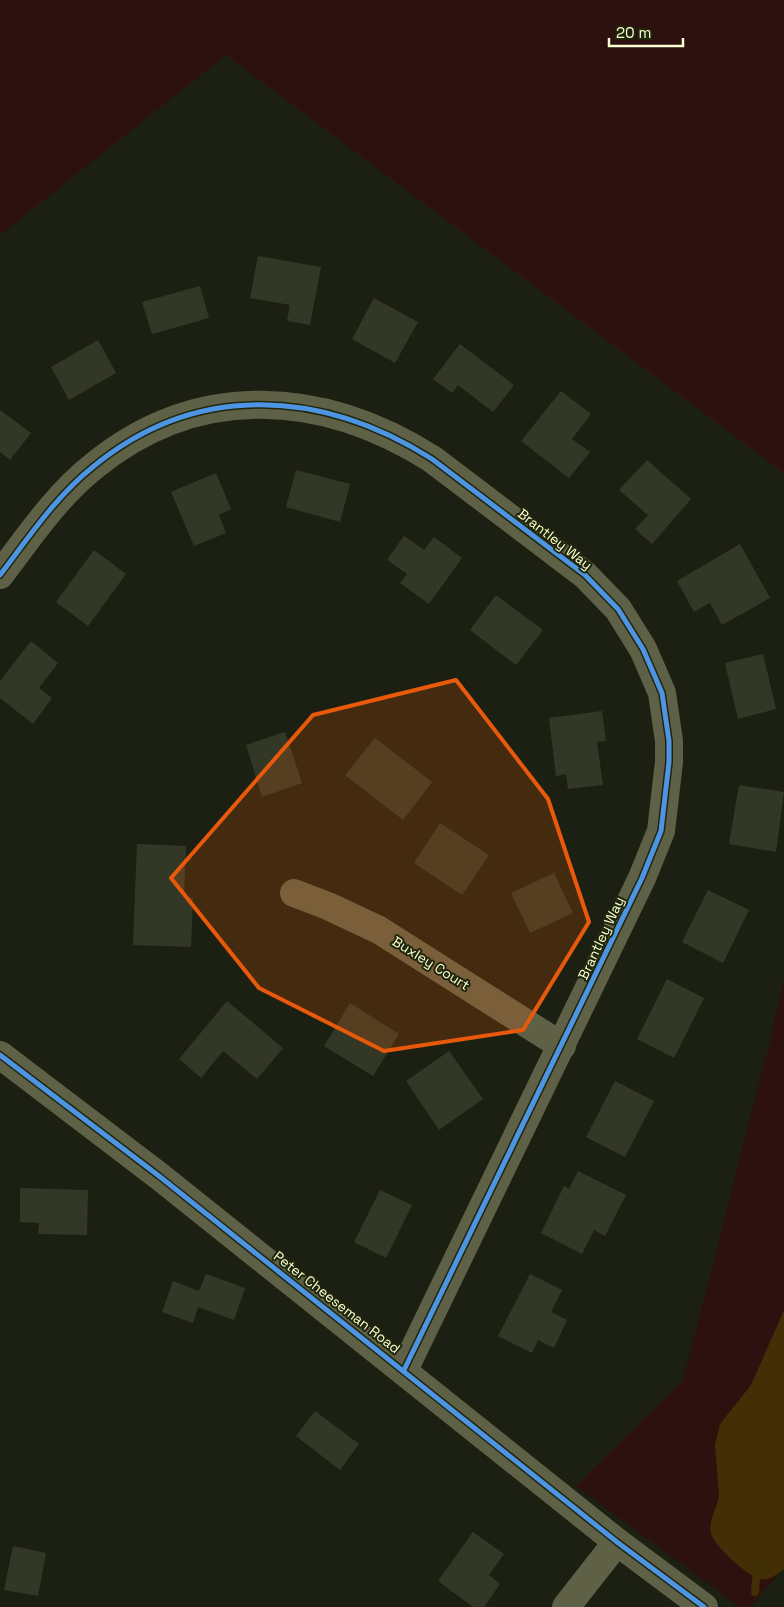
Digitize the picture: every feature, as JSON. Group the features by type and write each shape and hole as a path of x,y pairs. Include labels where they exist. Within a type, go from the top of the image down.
{"street":[{"name":"Brantley Way","path":"0,575 58,500 94,466 114,451 154,429 200,413 247,404 271,404 316,409 341,415 385,431 408,443 432,459 585,575 618,609 654,671 667,717 669,762 661,831 642,878 562,1046 404,1370"},
{"name":"Buxley Court","path":"294,893 328,906 379,930 562,1046"},
{"name":"Peter Cheeseman Road","path":"0,1055 160,1176 617,1542 704,1607"},
{"path":"566,1607 617,1542"}],"highlighted area":[{"path":"456,680 548,799 589,922 523,1030 384,1051 259,988 171,878 313,715"}],"shaded area":[{"path":"0,0 784,0 784,473 226,55 0,235"},
{"path":"784,978 784,1568 750,1607 740,1607 576,1486 683,1380 770,1041"},
{"path":"784,1310 784,1569 773,1577 760,1579 748,1573 726,1554 712,1536 710,1526 719,1495 715,1445 720,1424 751,1385"}],"building":[{"path":"258,256 321,267 310,325 287,321 290,305 250,298"},
{"path":"200,286 209,318 152,334 142,302"},
{"path":"374,298 418,322 395,363 352,339"},
{"path":"98,340 116,373 69,400 51,367"},
{"path":"460,344 514,385 493,412 458,385 452,393 433,379"},
{"path":"561,391 591,414 572,439 590,452 569,478 521,441"},
{"path":"0,410 31,433 10,460 0,452"},
{"path":"647,460 691,499 652,544 635,529 648,515 619,490"},
{"path":"296,470 350,484 340,522 286,507"},
{"path":"216,473 231,509 219,515 226,533 194,546 171,492"},
{"path":"404,536 424,550 434,537 462,558 429,604 400,583 407,574 387,560"},
{"path":"740,544 770,598 722,625 710,603 694,612 677,581"},
{"path":"94,550 126,574 88,626 56,602"},
{"path":"496,595 543,630 516,665 470,630"},
{"path":"31,641 58,663 39,688 52,698 33,724 0,698 0,681"},
{"path":"763,654 776,709 738,719 725,663"},
{"path":"602,711 606,741 597,742 603,785 568,789 566,774 556,776 549,718"},
{"path":"285,732 302,783 262,797 246,745"},
{"path":"375,738 432,782 403,820 345,775"},
{"path":"739,785 784,792 776,852 729,844"},
{"path":"440,823 489,855 462,895 414,863"},
{"path":"137,844 186,846 184,897 193,898 191,947 133,945"},
{"path":"554,873 573,913 530,933 511,893"},
{"path":"708,890 749,910 723,963 682,942"},
{"path":"667,979 704,998 674,1058 637,1039"},
{"path":"227,1001 283,1048 257,1079 223,1051 201,1078 179,1059"},
{"path":"350,1003 399,1034 373,1076 324,1046"},
{"path":"449,1051 483,1099 439,1130 406,1081"},
{"path":"615,1081 654,1101 625,1157 586,1137"},
{"path":"578,1171 626,1195 605,1236 594,1230 582,1254 541,1233 564,1186 569,1189"},
{"path":"20,1188 88,1190 87,1235 38,1234 39,1223 20,1222"},
{"path":"380,1190 412,1205 386,1258 354,1242"},
{"path":"206,1274 245,1288 234,1320 198,1307 193,1323 162,1312 173,1281 199,1291"},
{"path":"530,1274 562,1290 551,1312 567,1320 554,1348 538,1340 532,1353 498,1336"},
{"path":"315,1411 359,1444 340,1470 296,1436"},
{"path":"473,1532 504,1554 489,1575 500,1584 484,1607 473,1607 438,1581"},
{"path":"13,1546 46,1553 38,1596 4,1590"}],"waterway":[{"path":"755,1592 757,1568"}],"cycle path":[{"path":"0,575 67,490 94,466 134,438 175,419 218,408 261,405 305,408 348,419 390,436 432,459 585,575 618,609 643,649 662,693 669,741 669,762 661,831 642,878 404,1370"},
{"path":"0,1055 159,1176 617,1542 704,1607"}]}
